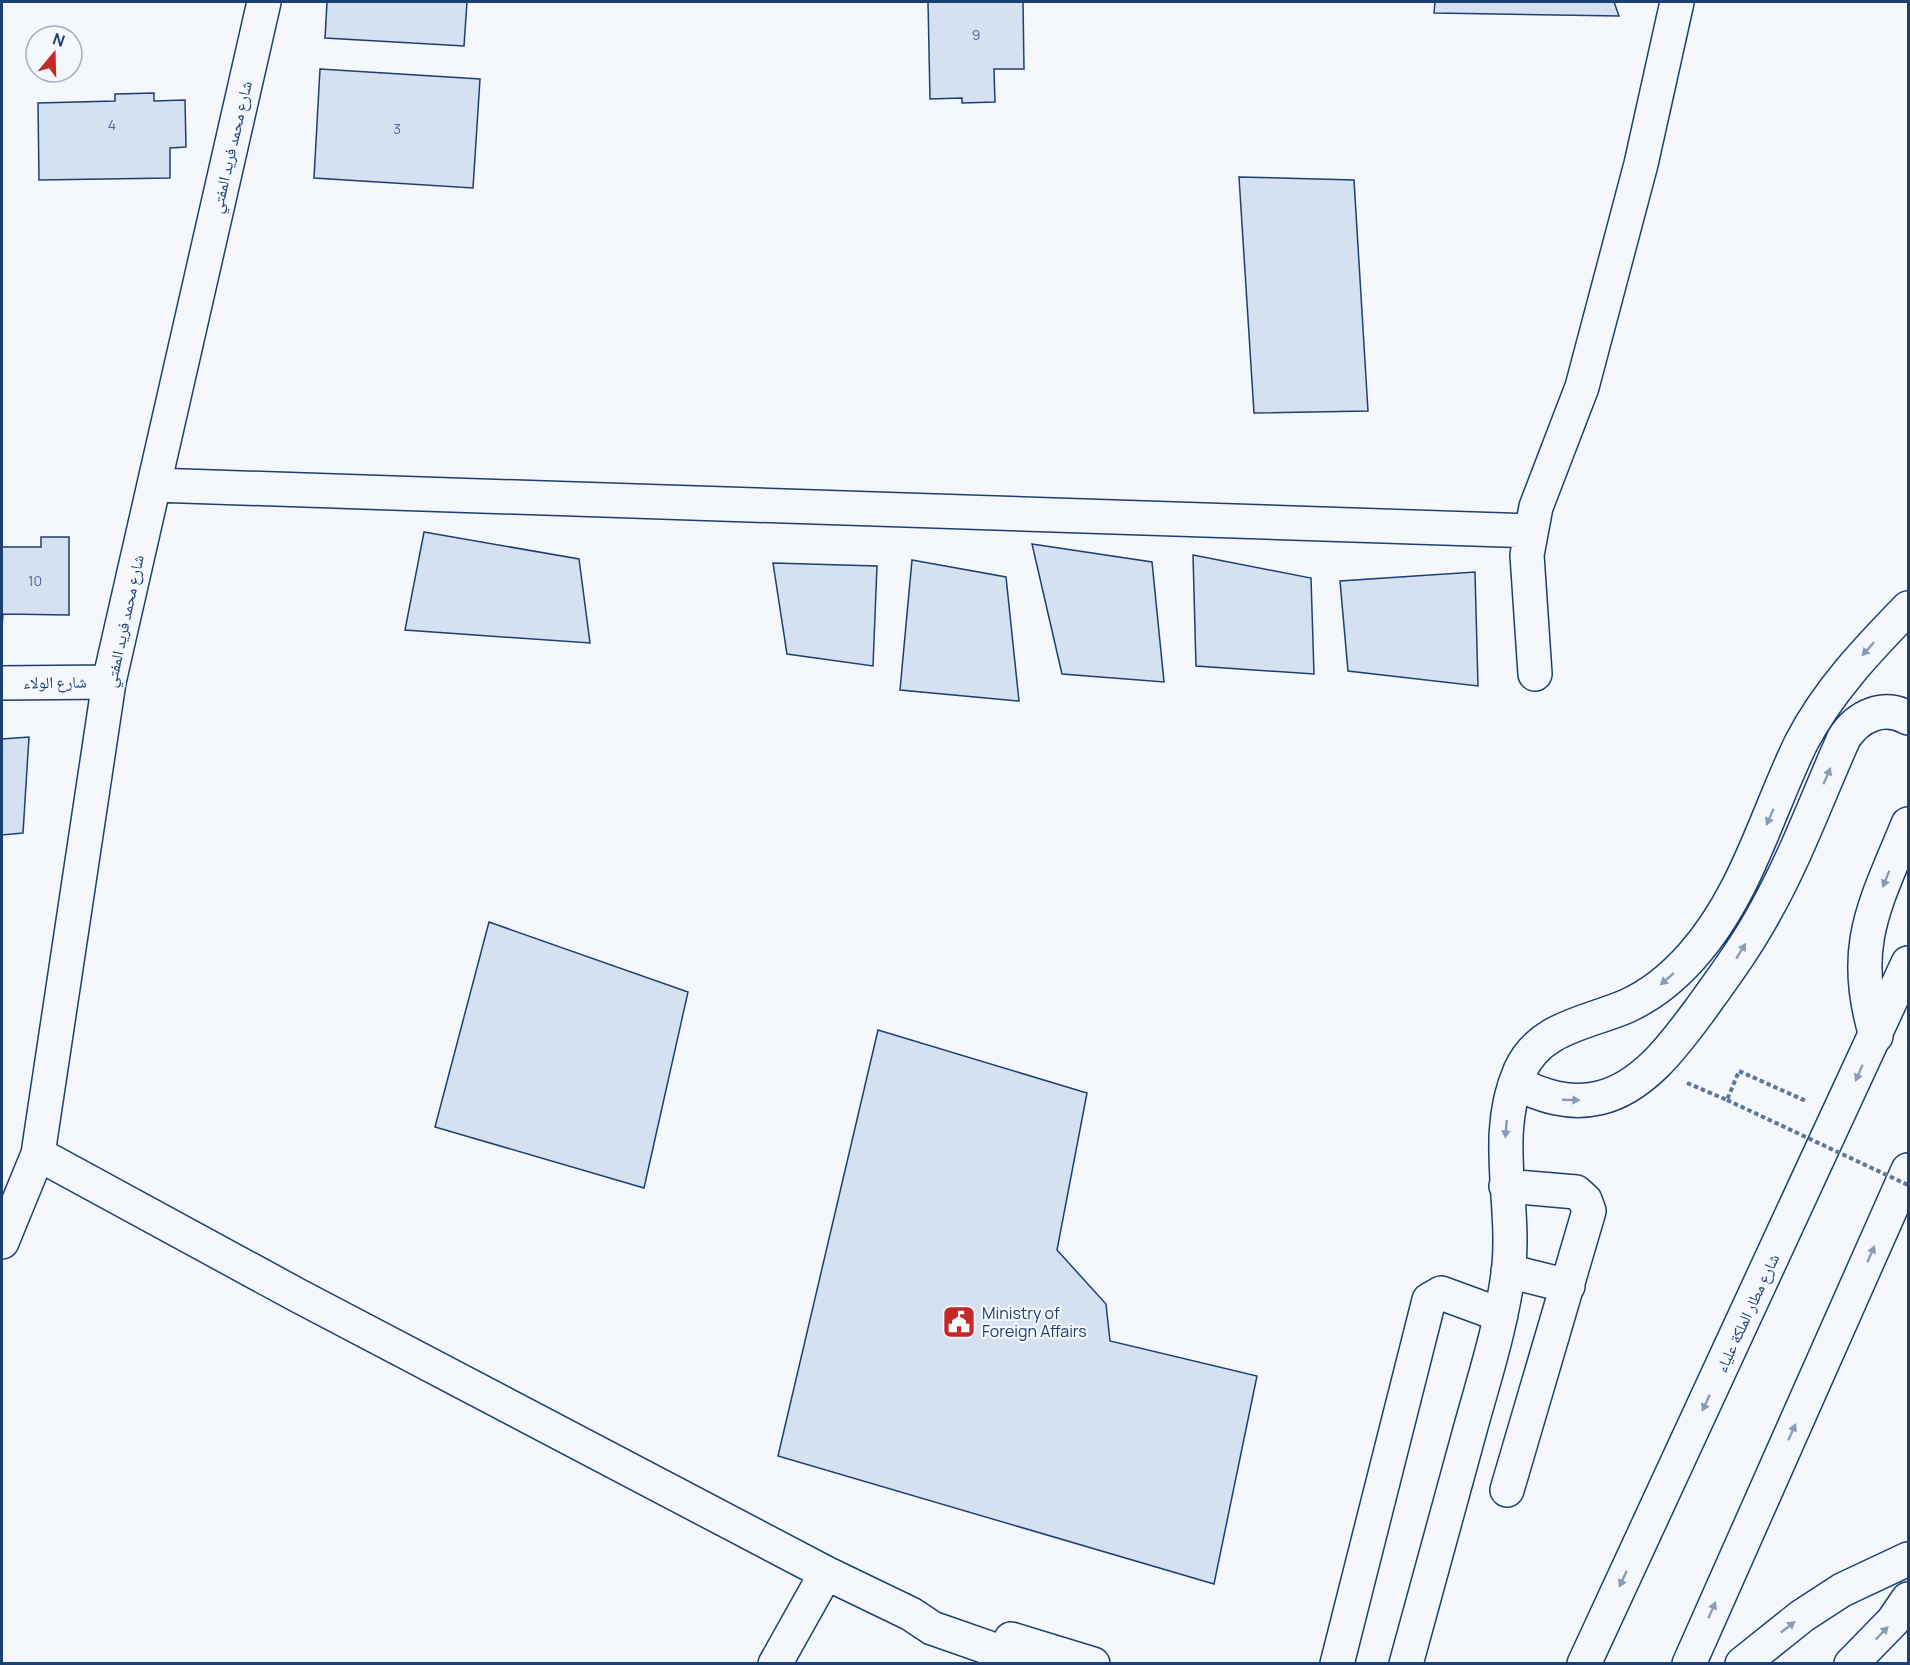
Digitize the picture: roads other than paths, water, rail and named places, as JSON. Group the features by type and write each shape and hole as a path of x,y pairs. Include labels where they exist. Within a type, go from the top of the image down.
{"main road":[{"name":"شارع محمد فريد المفتي","path":"2,1242 39,1154 109,682 264,2"},
{"path":"1535,674 1527,555 1536,507 1582,387 1641,164 1677,2"},
{"path":"154,485 1531,531"},
{"path":"1406,1664 1501,1315 1510,1240 1504,1152 1507,1117 1521,1068 1540,1043 1557,1032 1629,1005 1661,985 1709,937 1735,893 1801,744 1822,708 1869,647 1908,608"},
{"name":"شارع الولاء","path":"2,683 109,682"},
{"path":"1516,1083 1555,1099 1577,1101 1599,1098 1619,1091 1650,1068 1691,1022 1739,956 1789,865 1844,738 1852,726 1864,717 1877,713 1891,712 1908,718"},
{"path":"1876,1036 1868,1009 1864,953 1877,901 1908,825"},
{"name":"شارع مطار الملكة علياء","path":"1584,1664 1908,963"},
{"path":"39,1154 297,1294 826,1573 911,1614 932,1628 1035,1664"},
{"path":"1689,1664 1908,1170"},
{"path":"1506,1186 1576,1192 1586,1200 1589,1211 1507,1490"},
{"path":"1508,1271 1568,1286"},
{"path":"1337,1664 1429,1300 1442,1293 1501,1315"},
{"path":"1742,1664 1802,1616 1842,1590 1908,1559"},
{"path":"775,1664 826,1573"},
{"path":"1851,1664 1893,1621 1908,1599"},
{"path":"911,1614 923,1613 1093,1664"}],"place":[{"name":"Ministry of Foreign Affairs","path":"959,1322"}]}
